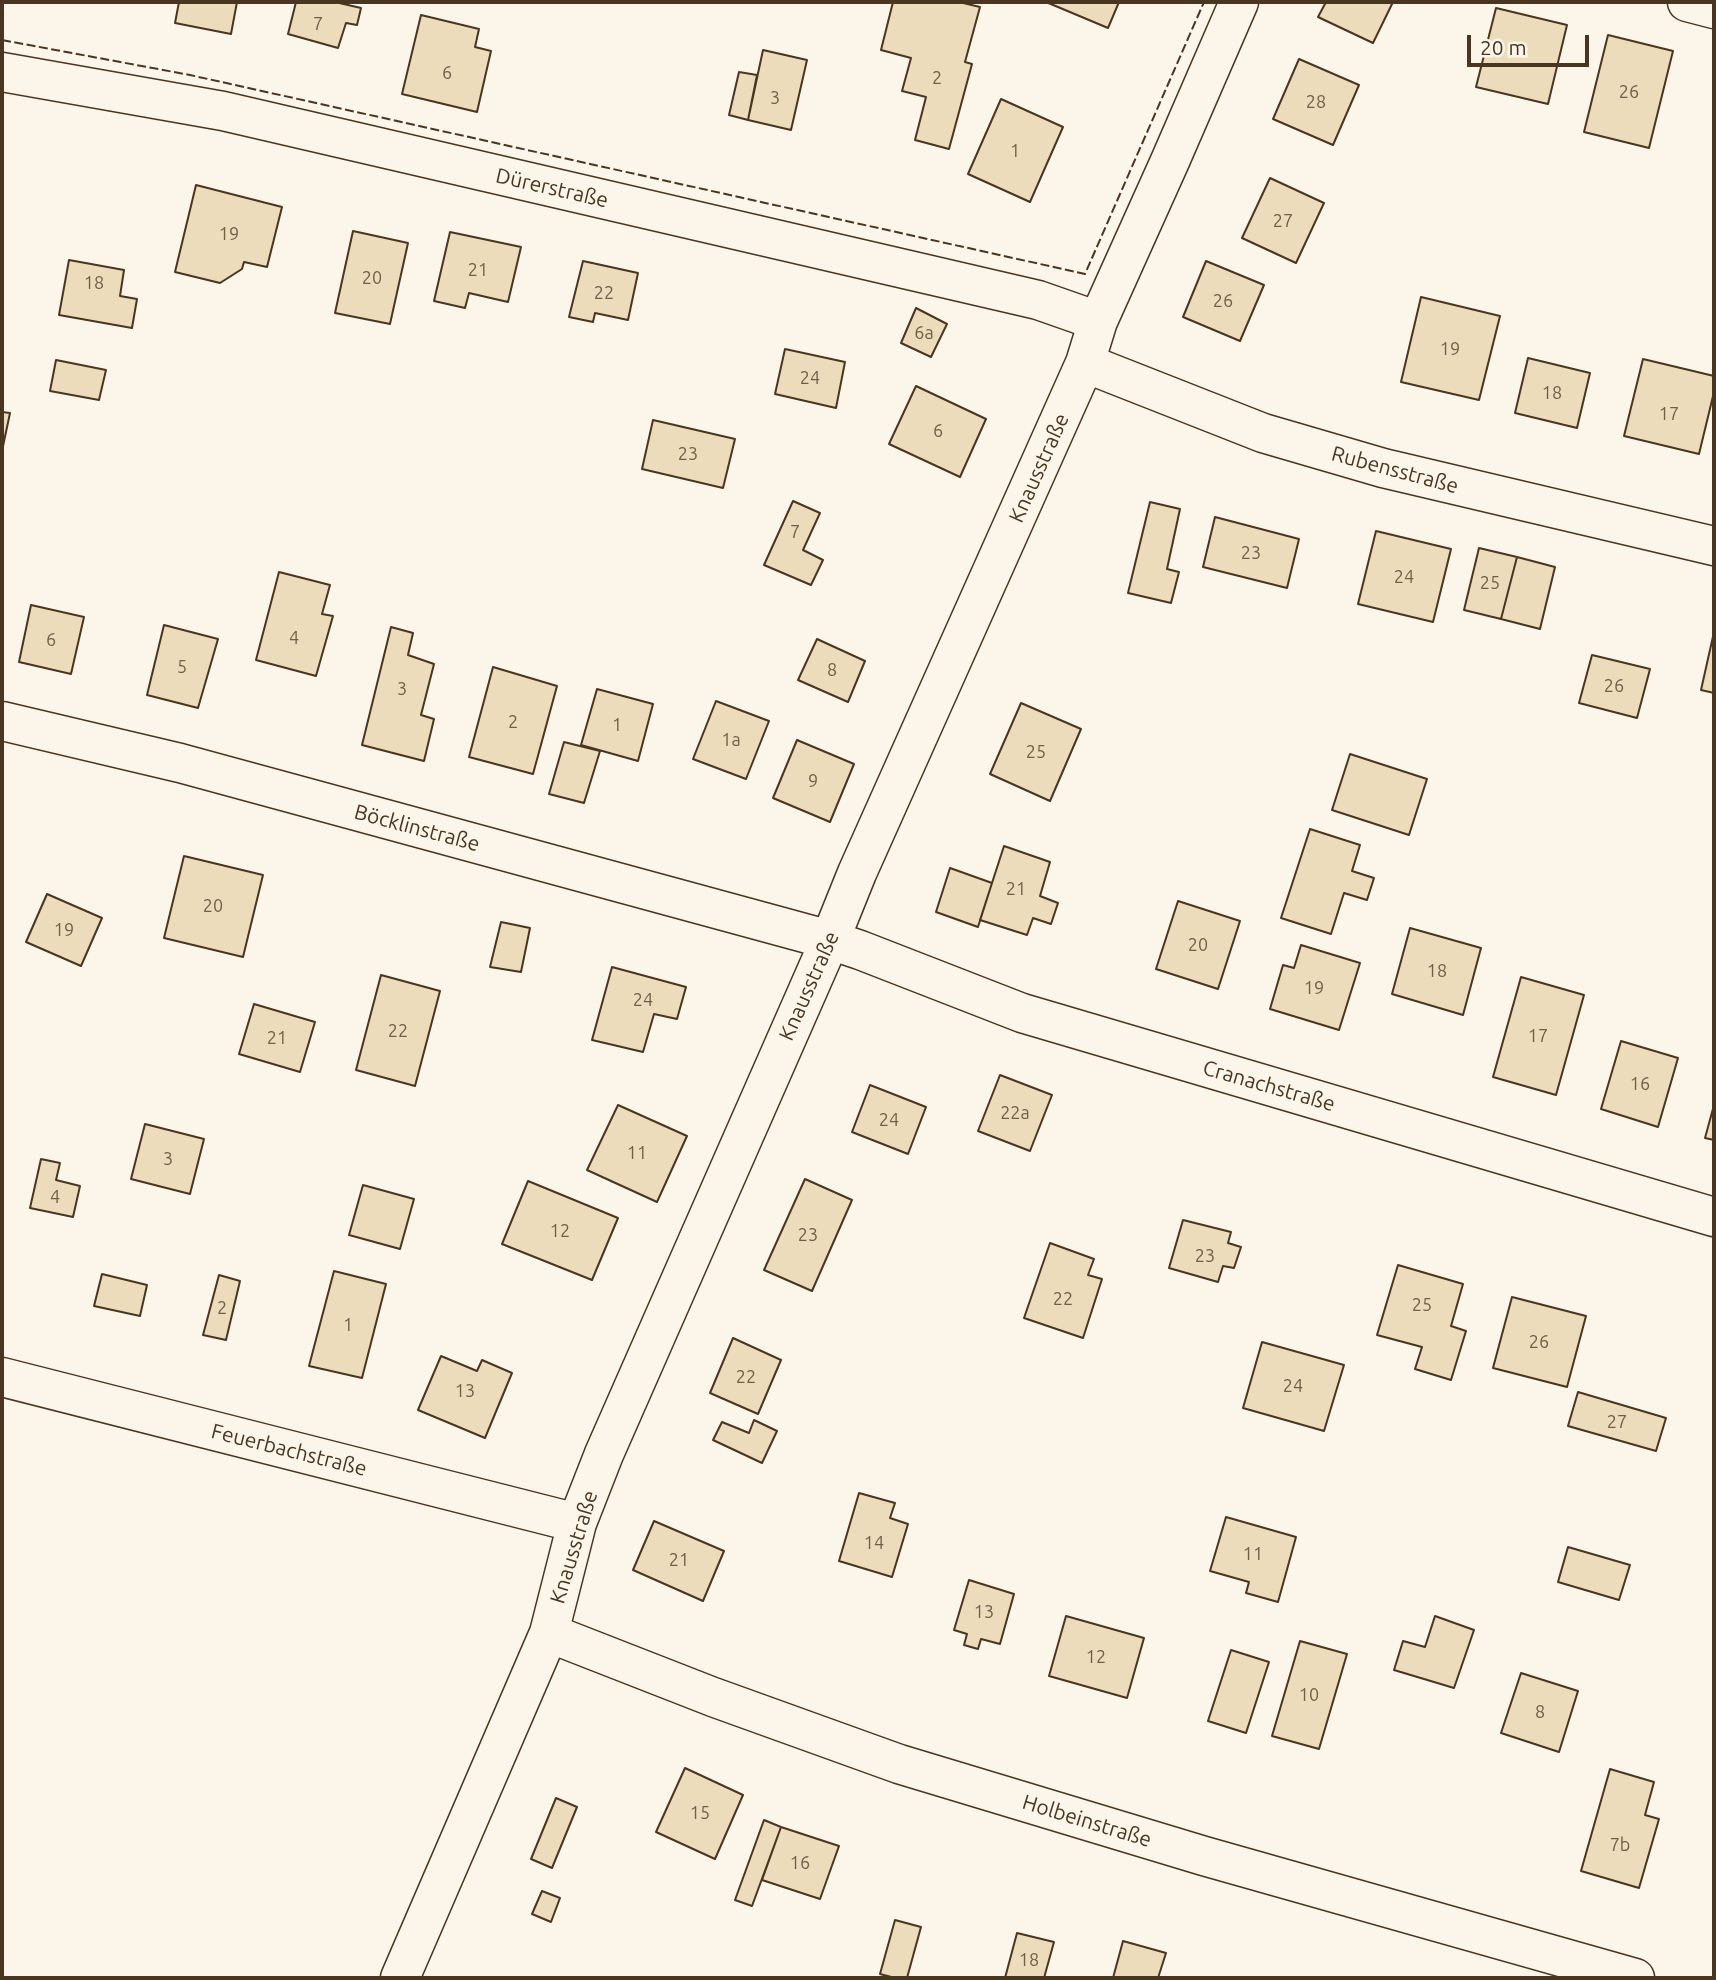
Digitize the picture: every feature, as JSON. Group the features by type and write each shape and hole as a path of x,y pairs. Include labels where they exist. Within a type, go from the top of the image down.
{"street":[{"name":"Knausstraße","path":"400,1978 549,1633 577,1523 604,1454 884,813 1086,363 1098,321 1239,2"},
{"path":"1687,2 1714,9"},
{"name":"Dürerstraße","path":"2,72 222,111 1038,300 1098,321"},
{"name":"Rubensstraße","path":"1086,363 1263,433 1384,468 1714,547"},
{"name":"Böcklinstraße","path":"2,722 180,763 830,940"},
{"name":"Cranachstraße","path":"830,940 1022,1013 1714,1217"},
{"name":"Feuerbachstraße","path":"2,1377 577,1523"},
{"name":"Holbeinstraße","path":"549,1633 713,1697 899,1764 1204,1856 1635,1978"}],"building":[{"path":"179,2 237,2 231,34 175,23"},
{"path":"296,2 335,2 361,8 357,25 346,23 338,48 288,34"},
{"path":"893,2 959,2 980,7 965,62 972,64 949,149 915,140 926,97 902,91 911,58 881,50"},
{"path":"1046,2 1119,2 1108,28"},
{"path":"1326,2 1393,2 1373,43 1318,17"},
{"path":"1496,8 1567,25 1548,104 1476,87"},
{"path":"421,15 479,29 475,47 491,51 477,112 402,94"},
{"path":"1608,35 1673,51 1649,148 1584,132"},
{"path":"763,50 807,60 791,130 748,120"},
{"path":"1299,59 1359,85 1333,145 1273,119"},
{"path":"739,72 757,75 748,120 729,115"},
{"path":"1001,99 1063,127 1030,202 968,174"},
{"path":"1270,178 1324,203 1296,263 1242,238"},
{"path":"196,185 282,207 267,267 244,262 242,269 220,283 175,272"},
{"path":"353,231 408,243 390,324 335,313"},
{"path":"450,232 521,247 508,302 469,293 465,308 434,301"},
{"path":"69,260 124,270 120,296 137,299 132,328 59,315"},
{"path":"583,261 638,273 628,320 595,313 593,322 569,317"},
{"path":"1206,261 1264,285 1240,341 1183,317"},
{"path":"1421,297 1500,316 1479,400 1401,382"},
{"path":"916,308 947,324 931,357 901,343"},
{"path":"785,349 845,362 836,408 775,394"},
{"path":"1528,358 1590,373 1577,428 1515,413"},
{"path":"1643,359 1714,376 1714,392 1699,454 1624,436"},
{"path":"56,360 106,370 99,400 50,391"},
{"path":"916,386 986,419 960,477 889,444"},
{"path":"2,412 10,413 2,451"},
{"path":"653,420 735,439 723,488 642,469"},
{"path":"793,501 820,513 803,550 823,560 811,585 764,565"},
{"path":"1150,502 1180,509 1167,569 1179,572 1171,603 1128,593"},
{"path":"1215,517 1299,539 1287,588 1203,567"},
{"path":"1376,531 1451,549 1433,622 1358,604"},
{"path":"1479,548 1517,557 1501,619 1464,610"},
{"path":"1517,557 1555,567 1540,629 1501,619"},
{"path":"279,572 330,585 322,614 333,616 316,676 256,660"},
{"path":"31,605 84,617 71,674 19,662"},
{"path":"164,625 218,639 198,708 147,695"},
{"path":"391,627 413,633 408,655 434,664 421,715 434,719 424,761 362,745"},
{"path":"1714,632 1714,693 1701,690"},
{"path":"817,639 865,661 848,702 798,680"},
{"path":"1592,655 1650,669 1637,718 1579,703"},
{"path":"493,667 557,686 533,774 469,757"},
{"path":"597,689 653,704 638,761 581,745"},
{"path":"716,701 769,721 746,779 693,759"},
{"path":"1021,703 1081,729 1050,801 990,774"},
{"path":"797,740 854,764 830,822 773,798"},
{"path":"564,742 600,751 584,803 549,794"},
{"path":"1350,754 1427,779 1409,835 1332,810"},
{"path":"1310,829 1360,845 1352,871 1374,878 1367,900 1344,893 1331,934 1281,918"},
{"path":"1004,846 1050,862 1040,896 1058,903 1051,924 1033,918 1027,935 980,920"},
{"path":"184,856 263,875 243,957 164,938"},
{"path":"950,868 992,883 978,927 936,912"},
{"path":"47,894 102,918 81,966 26,942"},
{"path":"1178,901 1240,921 1218,989 1156,969"},
{"path":"501,922 530,928 521,972 490,967"},
{"path":"1410,928 1481,948 1463,1015 1392,994"},
{"path":"1301,945 1360,963 1339,1030 1270,1009 1283,965 1294,968"},
{"path":"612,967 686,987 677,1019 654,1014 643,1052 592,1040"},
{"path":"381,975 440,991 415,1086 356,1070"},
{"path":"1521,977 1584,995 1556,1095 1493,1077"},
{"path":"254,1004 315,1022 300,1072 239,1054"},
{"path":"1621,1041 1678,1058 1658,1127 1601,1109"},
{"path":"1000,1075 1052,1095 1030,1151 978,1131"},
{"path":"870,1085 926,1107 908,1154 852,1132"},
{"path":"618,1105 687,1136 657,1202 587,1170"},
{"path":"1714,1105 1714,1140 1705,1138"},
{"path":"145,1124 204,1139 190,1194 131,1179"},
{"path":"41,1159 60,1163 56,1180 80,1186 73,1217 30,1208"},
{"path":"805,1179 852,1200 812,1291 764,1270"},
{"path":"528,1181 618,1218 592,1280 502,1244"},
{"path":"363,1185 414,1199 400,1249 349,1235"},
{"path":"1183,1220 1231,1232 1228,1243 1241,1247 1234,1268 1223,1266 1218,1282 1169,1268"},
{"path":"1050,1243 1094,1259 1088,1275 1102,1279 1083,1338 1024,1318"},
{"path":"1398,1265 1463,1284 1451,1326 1466,1331 1451,1380 1415,1369 1422,1347 1377,1335"},
{"path":"334,1271 386,1284 362,1378 309,1366"},
{"path":"102,1274 147,1285 140,1316 94,1306"},
{"path":"219,1275 240,1281 226,1340 203,1335"},
{"path":"1512,1297 1586,1316 1567,1387 1493,1368"},
{"path":"733,1338 781,1360 758,1414 710,1393"},
{"path":"1262,1342 1344,1365 1324,1431 1243,1408"},
{"path":"441,1356 477,1371 482,1360 512,1373 485,1438 418,1410"},
{"path":"1578,1392 1666,1418 1656,1451 1568,1426"},
{"path":"754,1420 777,1431 762,1463 713,1440 722,1422 749,1433"},
{"path":"859,1493 895,1503 890,1518 908,1524 892,1577 839,1561"},
{"path":"1226,1517 1296,1537 1278,1602 1246,1593 1249,1582 1210,1571"},
{"path":"654,1521 724,1551 703,1601 633,1570"},
{"path":"1568,1547 1630,1565 1619,1600 1558,1582"},
{"path":"969,1580 1014,1594 1000,1644 981,1639 978,1649 964,1645 967,1634 954,1630"},
{"path":"1066,1616 1144,1638 1127,1698 1049,1676"},
{"path":"1435,1616 1474,1630 1454,1688 1394,1670 1403,1641 1425,1647"},
{"path":"1300,1641 1347,1654 1319,1749 1272,1736"},
{"path":"1231,1650 1269,1662 1246,1733 1208,1721"},
{"path":"1521,1673 1578,1691 1559,1752 1501,1733"},
{"path":"685,1768 743,1795 715,1859 656,1832"},
{"path":"1610,1769 1654,1782 1645,1815 1659,1819 1639,1888 1581,1871"},
{"path":"556,1798 577,1807 552,1868 531,1859"},
{"path":"764,1820 781,1827 752,1906 735,1900"},
{"path":"781,1827 839,1846 820,1899 762,1880"},
{"path":"542,1891 560,1898 551,1922 532,1914"},
{"path":"895,1920 921,1927 907,1978 880,1974"},
{"path":"1017,1933 1054,1942 1044,1978 1005,1978"},
{"path":"1123,1941 1166,1953 1158,1978 1113,1978"}],"fence":[{"path":"2,40 190,75 1085,274 1204,2"}]}
